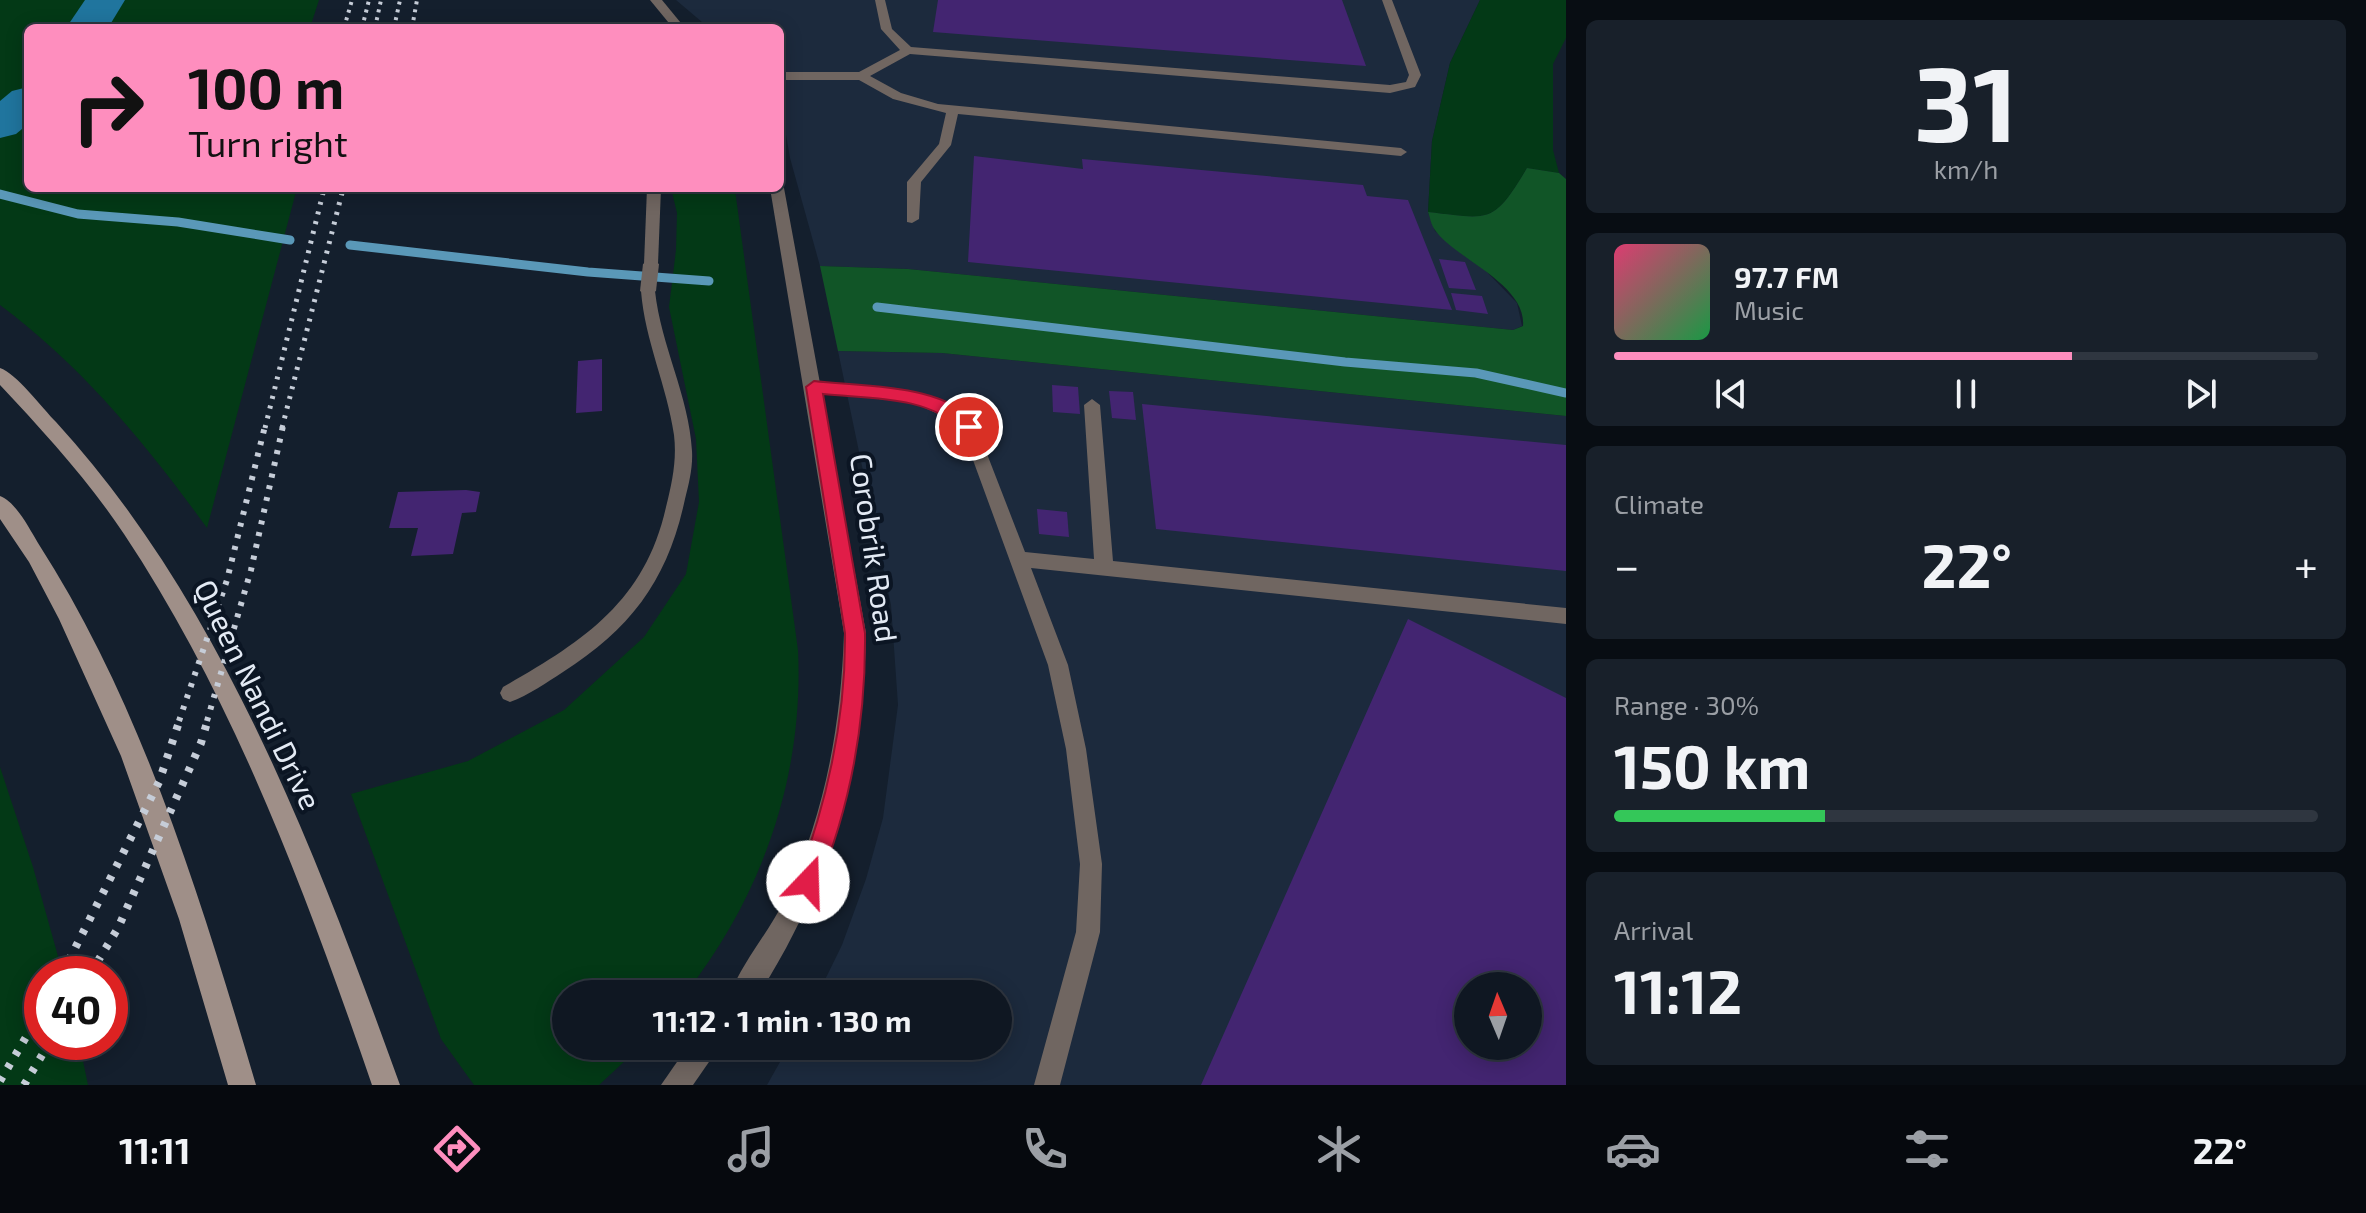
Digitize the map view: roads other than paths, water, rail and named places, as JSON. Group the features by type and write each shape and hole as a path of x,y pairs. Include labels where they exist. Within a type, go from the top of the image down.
{"main road":[{"name":"Queen Nandi Drive","path":"0,374 61,438 153,563 218,683 302,863 386,1085"},
{"path":"0,504 18,526 69,616 121,723 204,951 242,1085"}],"street":[{"path":"656,0 676,24"},
{"name":"Corobrik Road","path":"753,980 775,948 808,882 825,838 849,735 855,633 778,192"},
{"path":"648,291 651,264"},
{"path":"675,1085 695,1060"}],"lane":[{"path":"880,0 883,27 891,38 908,50 1390,89 1411,84 1415,75 1387,0"},
{"path":"861,76 908,50"},
{"path":"784,76 861,76 911,102 953,109 1401,152"},
{"path":"912,219 914,182 945,145 953,109"},
{"path":"651,264 654,192"},
{"path":"510,693 573,659 625,615 654,570 673,526 684,451 648,291"},
{"path":"814,387 929,400 953,411 969,427 1058,665 1076,749 1091,864 1088,932 1047,1085"},
{"path":"1092,405 1104,568"},
{"path":"1017,559 1566,616"}],"waterway":[{"path":"90,24 105,0"},
{"path":"0,124 24,104"},
{"path":"0,194 78,214 178,222 290,240"},
{"path":"350,245 588,272 709,281"},
{"path":"877,307 1345,362 1476,373 1566,393"}],"railway":[{"path":"345,24 352,0"},
{"path":"363,24 369,0"},
{"path":"376,24 381,0"},
{"path":"395,24 400,0"},
{"path":"413,24 417,0"},
{"path":"265,428 323,192"},
{"path":"282,428 342,192"},
{"path":"179,721 227,580 265,426"},
{"path":"207,721 251,570 283,426"},
{"path":"71,956 159,782 180,719"},
{"path":"101,956 118,928 201,743 208,719"},
{"path":"0,1081 24,1040"},
{"path":"24,1085 39,1060"}]}
